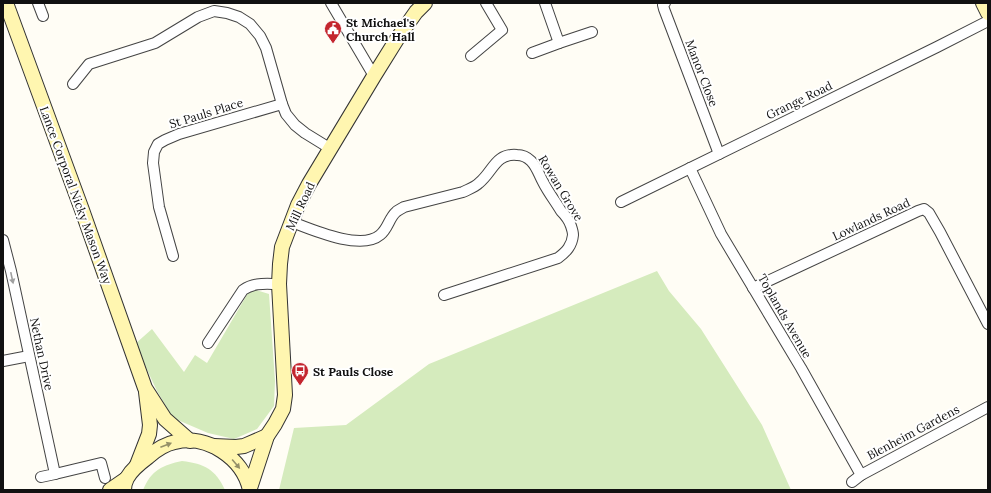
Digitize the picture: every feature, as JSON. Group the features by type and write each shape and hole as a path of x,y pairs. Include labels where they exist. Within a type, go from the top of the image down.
{"main road":[{"name":"Lance Corporal Nicky Mason Way","path":"6,3 145,388 150,425 149,434 137,465"},
{"name":"Mill Road","path":"250,489 267,436 283,409 285,395 279,284 282,247 298,205 306,191 397,39 416,12 426,3"},
{"path":"983,3 988,14"},
{"name":"Lance Corporal Nicky Mason Way","path":"145,388 165,419 190,441"},
{"path":"107,484 125,484 137,465 160,448 175,442 190,441 201,442 214,446 236,447 244,446 267,436"},
{"path":"214,446 232,460 243,473 250,489"}],"street":[{"path":"38,3 43,16"},
{"path":"331,3 374,76"},
{"path":"471,56 502,30 486,3"},
{"path":"546,3 559,43"},
{"name":"Manor Close","path":"666,3 663,4 664,9 719,154"},
{"path":"73,84 89,64 155,43 198,17 214,11 226,13 239,17 250,24 260,36 266,48 286,114 295,125 305,133 331,149"},
{"name":"Grange Road","path":"621,202 937,47 988,20"},
{"path":"532,53 592,32"},
{"name":"St Pauls Place","path":"173,256 159,207 153,163 154,152 158,144 178,134 282,104"},
{"name":"Rowan Grove","path":"292,222 319,232 348,240 369,240 382,234 396,212 404,207 468,190 481,182 495,163 501,158 508,155 525,157 532,162 537,169 549,194 572,227 573,235 566,252 558,258 444,295"},
{"name":"Toplands Avenue","path":"690,168 722,234 861,475"},
{"name":"Lowlands Road","path":"753,288 924,209 929,213 940,232 988,324"},
{"name":"Nethan Drive","path":"3,240 55,474"},
{"path":"208,343 243,290 254,285 279,284"},
{"path":"3,361 29,356"},
{"name":"Blenheim Gardens","path":"852,482 861,475 988,406"},
{"path":"41,477 101,463 107,484"}],"green space":[{"path":"657,271 669,291 701,329 762,425 791,490 279,490 294,428 346,425 429,364"},
{"path":"256,290 269,294 275,381 274,406 257,429 234,439 208,433 173,418 157,391 135,344 152,329 184,372 195,355 207,363 248,293"},
{"path":"182,461 203,466 213,472 225,490 143,490 146,483 158,470 169,464"}],"place":[{"name":"St Michael's Church Hall","path":"333,44"},
{"name":"St Pauls Close","path":"300,386"}]}
